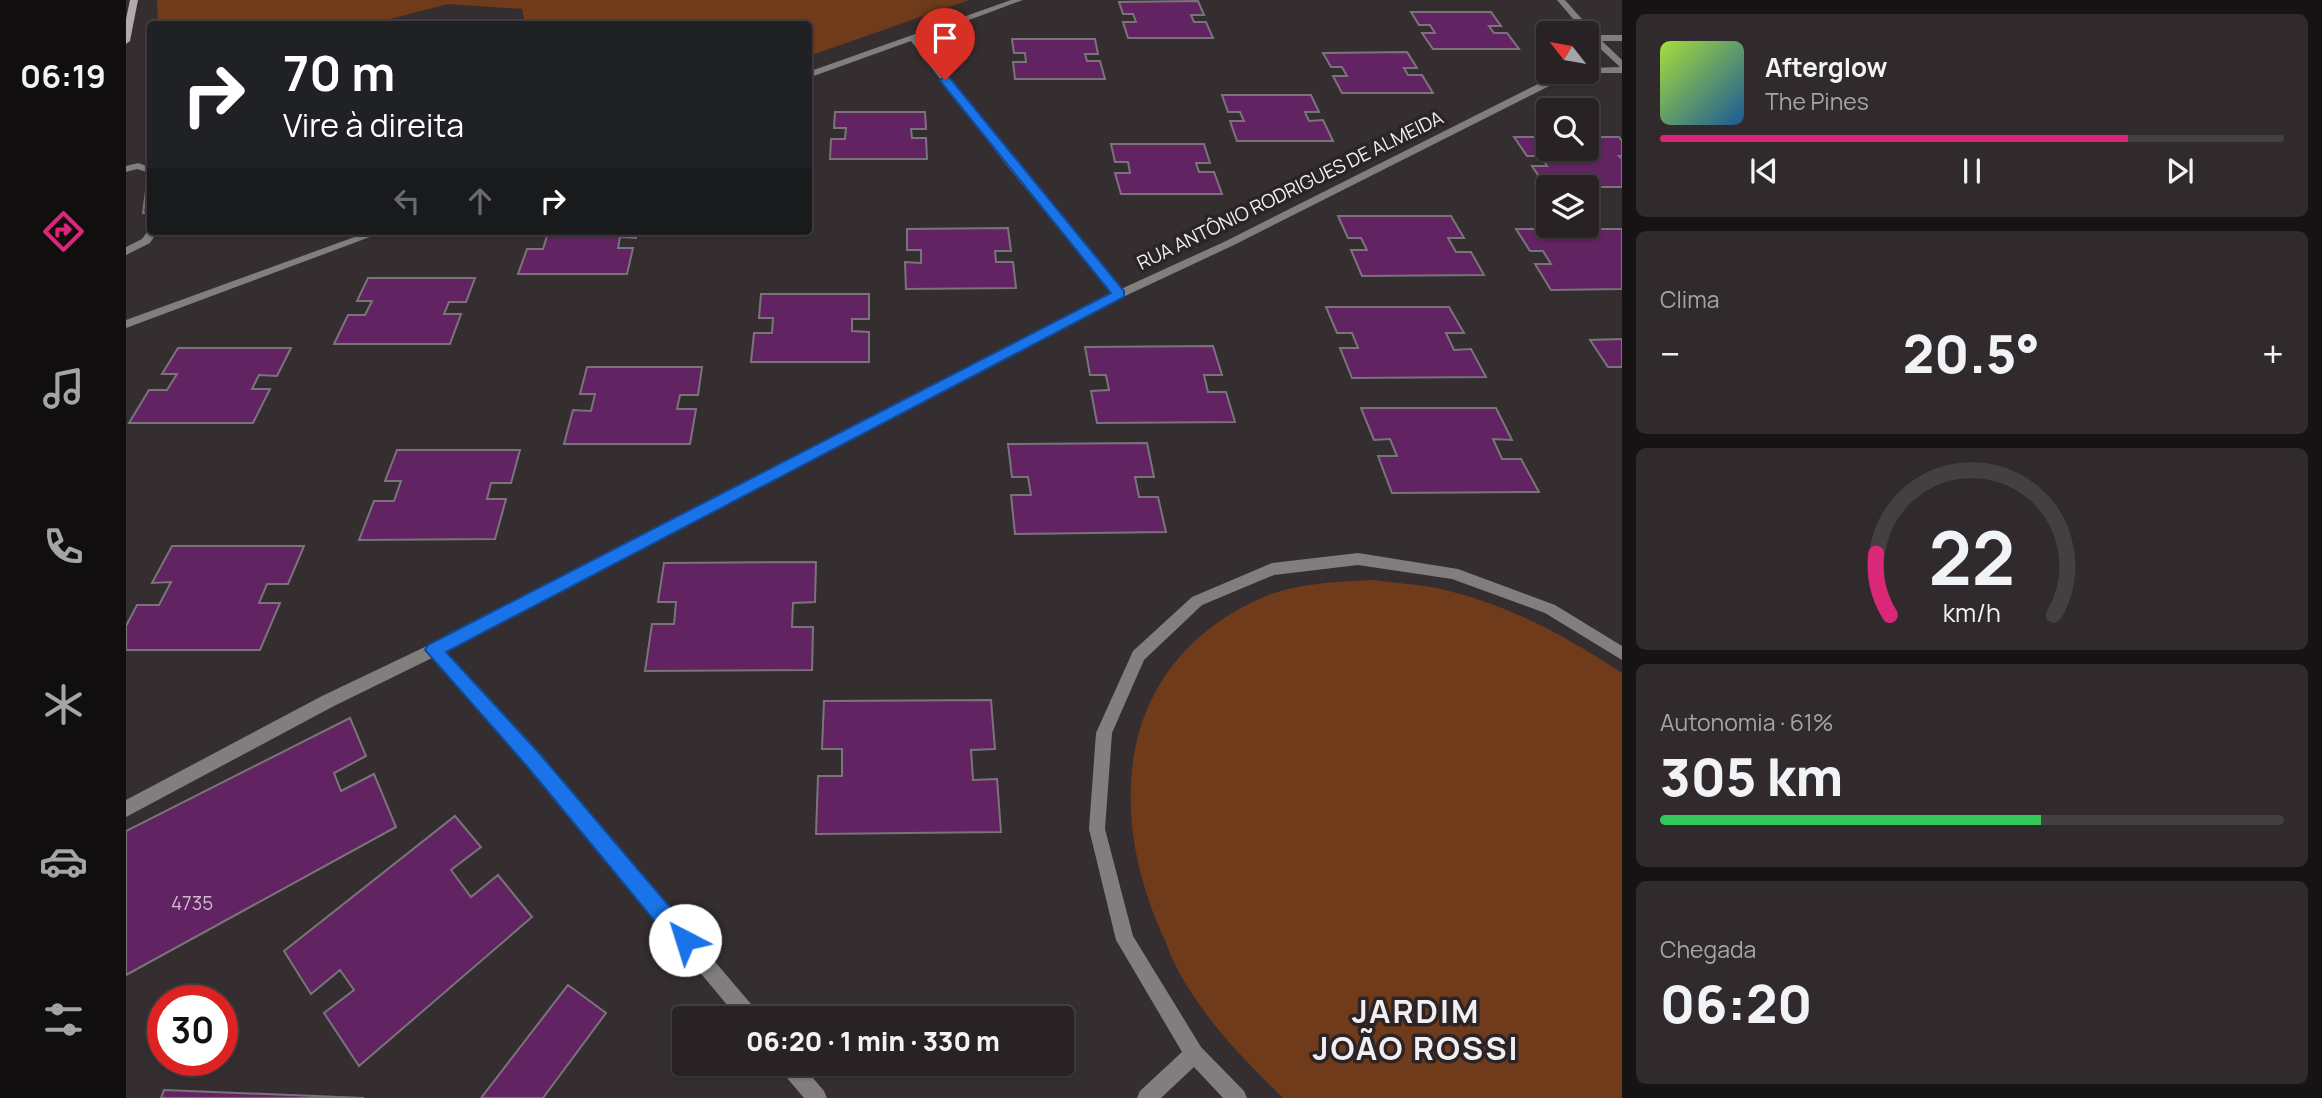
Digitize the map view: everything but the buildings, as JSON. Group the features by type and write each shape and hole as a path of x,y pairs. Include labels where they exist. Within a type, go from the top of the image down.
{"main road":[{"path":"126,41 134,0"}],"street":[{"path":"812,74 1019,0"},
{"path":"1562,0 1580,21"},
{"path":"912,37 1011,164 1119,294"},
{"path":"1600,38 1622,38"},
{"path":"1600,44 1622,68"},
{"path":"1600,70 1622,68"},
{"name":"RUA ANTÔNIO RODRIGUES DE ALMEIDA","path":"126,808 328,701 434,650 1119,294 1230,243 1545,84"},
{"path":"126,169 138,166 147,169"},
{"path":"126,252 146,241 150,235"},
{"path":"126,324 370,235"},
{"path":"1237,1098 1194,1054 1125,940 1097,829 1104,733 1138,656 1197,601 1272,569 1358,559 1452,573 1550,609 1622,654"},
{"path":"434,650 532,759 740,1006"},
{"path":"1147,1098 1194,1054"},
{"path":"798,1076 817,1098"}],"shaded area":[{"path":"157,0 969,0 812,55 812,21 524,21 522,9 448,4 383,21 158,21"},
{"path":"1373,580 1437,588 1487,603 1556,633 1622,673 1622,1098 1283,1098 1215,1026 1176,967 1145,889 1134,840 1131,792 1136,745 1151,701 1176,661 1212,627 1259,599 1300,586"}],"district":[{"name":"JARDIM JOÃO ROSSI","path":"1416,1030"}],"route":[{"path":"685,940 532,759 434,650 1119,294 945,80"}]}
